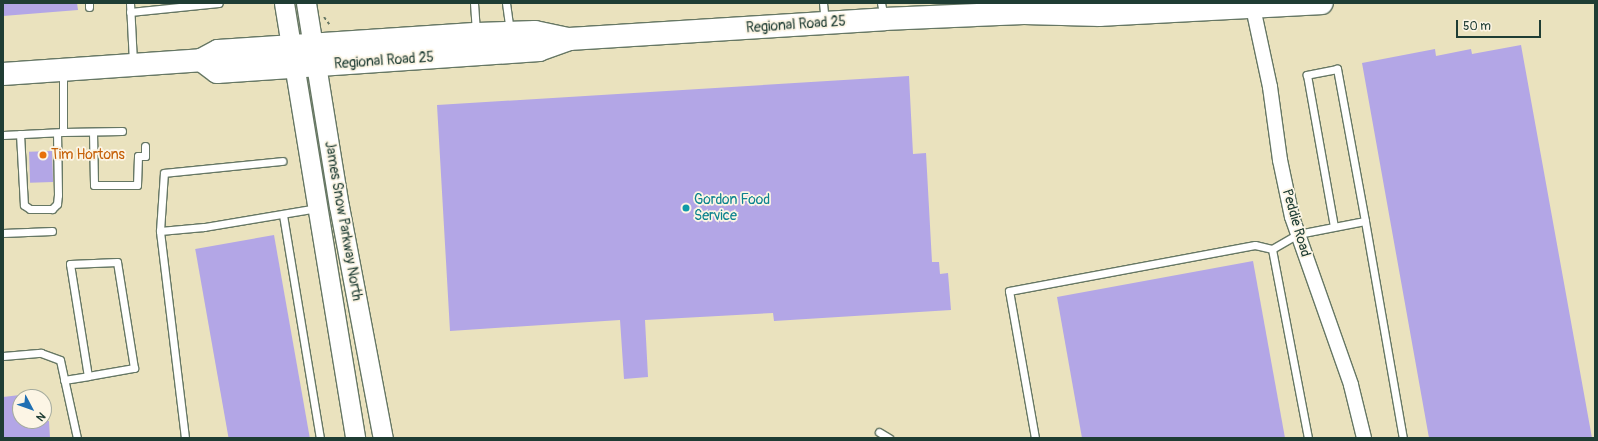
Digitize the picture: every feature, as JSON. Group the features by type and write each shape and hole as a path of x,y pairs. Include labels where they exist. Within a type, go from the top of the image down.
{"main road":[{"name":"James Snow Parkway North","path":"284,3 356,438"},
{"name":"Regional Road 25","path":"1024,13 1072,3"},
{"name":"Regional Road 25","path":"3,74 201,60 218,51 293,57 539,50 568,39 824,13 883,11 1100,15 1253,5 1322,3"},
{"name":"James Snow Parkway North","path":"314,6 314,56 339,206 383,438"},
{"name":"Regional Road 25","path":"314,56 477,34 535,32 568,39"}],"street":[{"name":"Peddie Road","path":"1253,5 1270,87 1280,160 1298,234 1351,385 1364,438"}],"lane":[{"path":"130,3 133,64"},
{"path":"130,12 153,6 220,3"},
{"path":"474,3 477,34"},
{"path":"506,3 510,33"},
{"path":"1334,227 1307,75 1337,69 1403,438"},
{"path":"20,134 24,205 30,209 52,209 57,204 58,195 63,70"},
{"path":"3,135 122,131"},
{"path":"93,132 94,185 136,185 138,156 145,156 145,146"},
{"path":"185,438 160,231 164,173 282,161"},
{"path":"160,231 283,215 318,208"},
{"path":"283,215 321,436"},
{"path":"1035,438 1009,292 1255,245 1272,249 1298,234 1365,221"},
{"path":"3,233 52,231"},
{"path":"1272,249 1308,438"},
{"path":"64,380 88,376 134,368 117,262 70,264 88,376"},
{"path":"3,356 41,353 60,360 77,438"},
{"path":"880,438 879,432 889,438"}],"path":[{"path":"314,6 329,24"}],"building":[{"path":"3,3 77,3 78,10 3,16"},
{"path":"1521,45 1592,438 1429,438 1362,63 1435,49 1436,56 1471,49 1472,54"},
{"name":"Gordon Food Service","path":"909,76 913,154 926,153 932,262 939,262 940,274 948,273 951,310 774,321 773,313 645,320 648,377 624,379 620,320 450,331 437,105"},
{"path":"52,151 53,182 30,183 29,152"},
{"path":"274,235 310,438 229,438 195,249"},
{"path":"1253,261 1285,438 1082,438 1057,297"},
{"path":"12,396 12,429 49,429 50,438 3,438 3,397"}],"place":[{"name":"Tim Hortons","path":"43,155"},
{"name":"Gordon Food Service","path":"686,208"}]}
